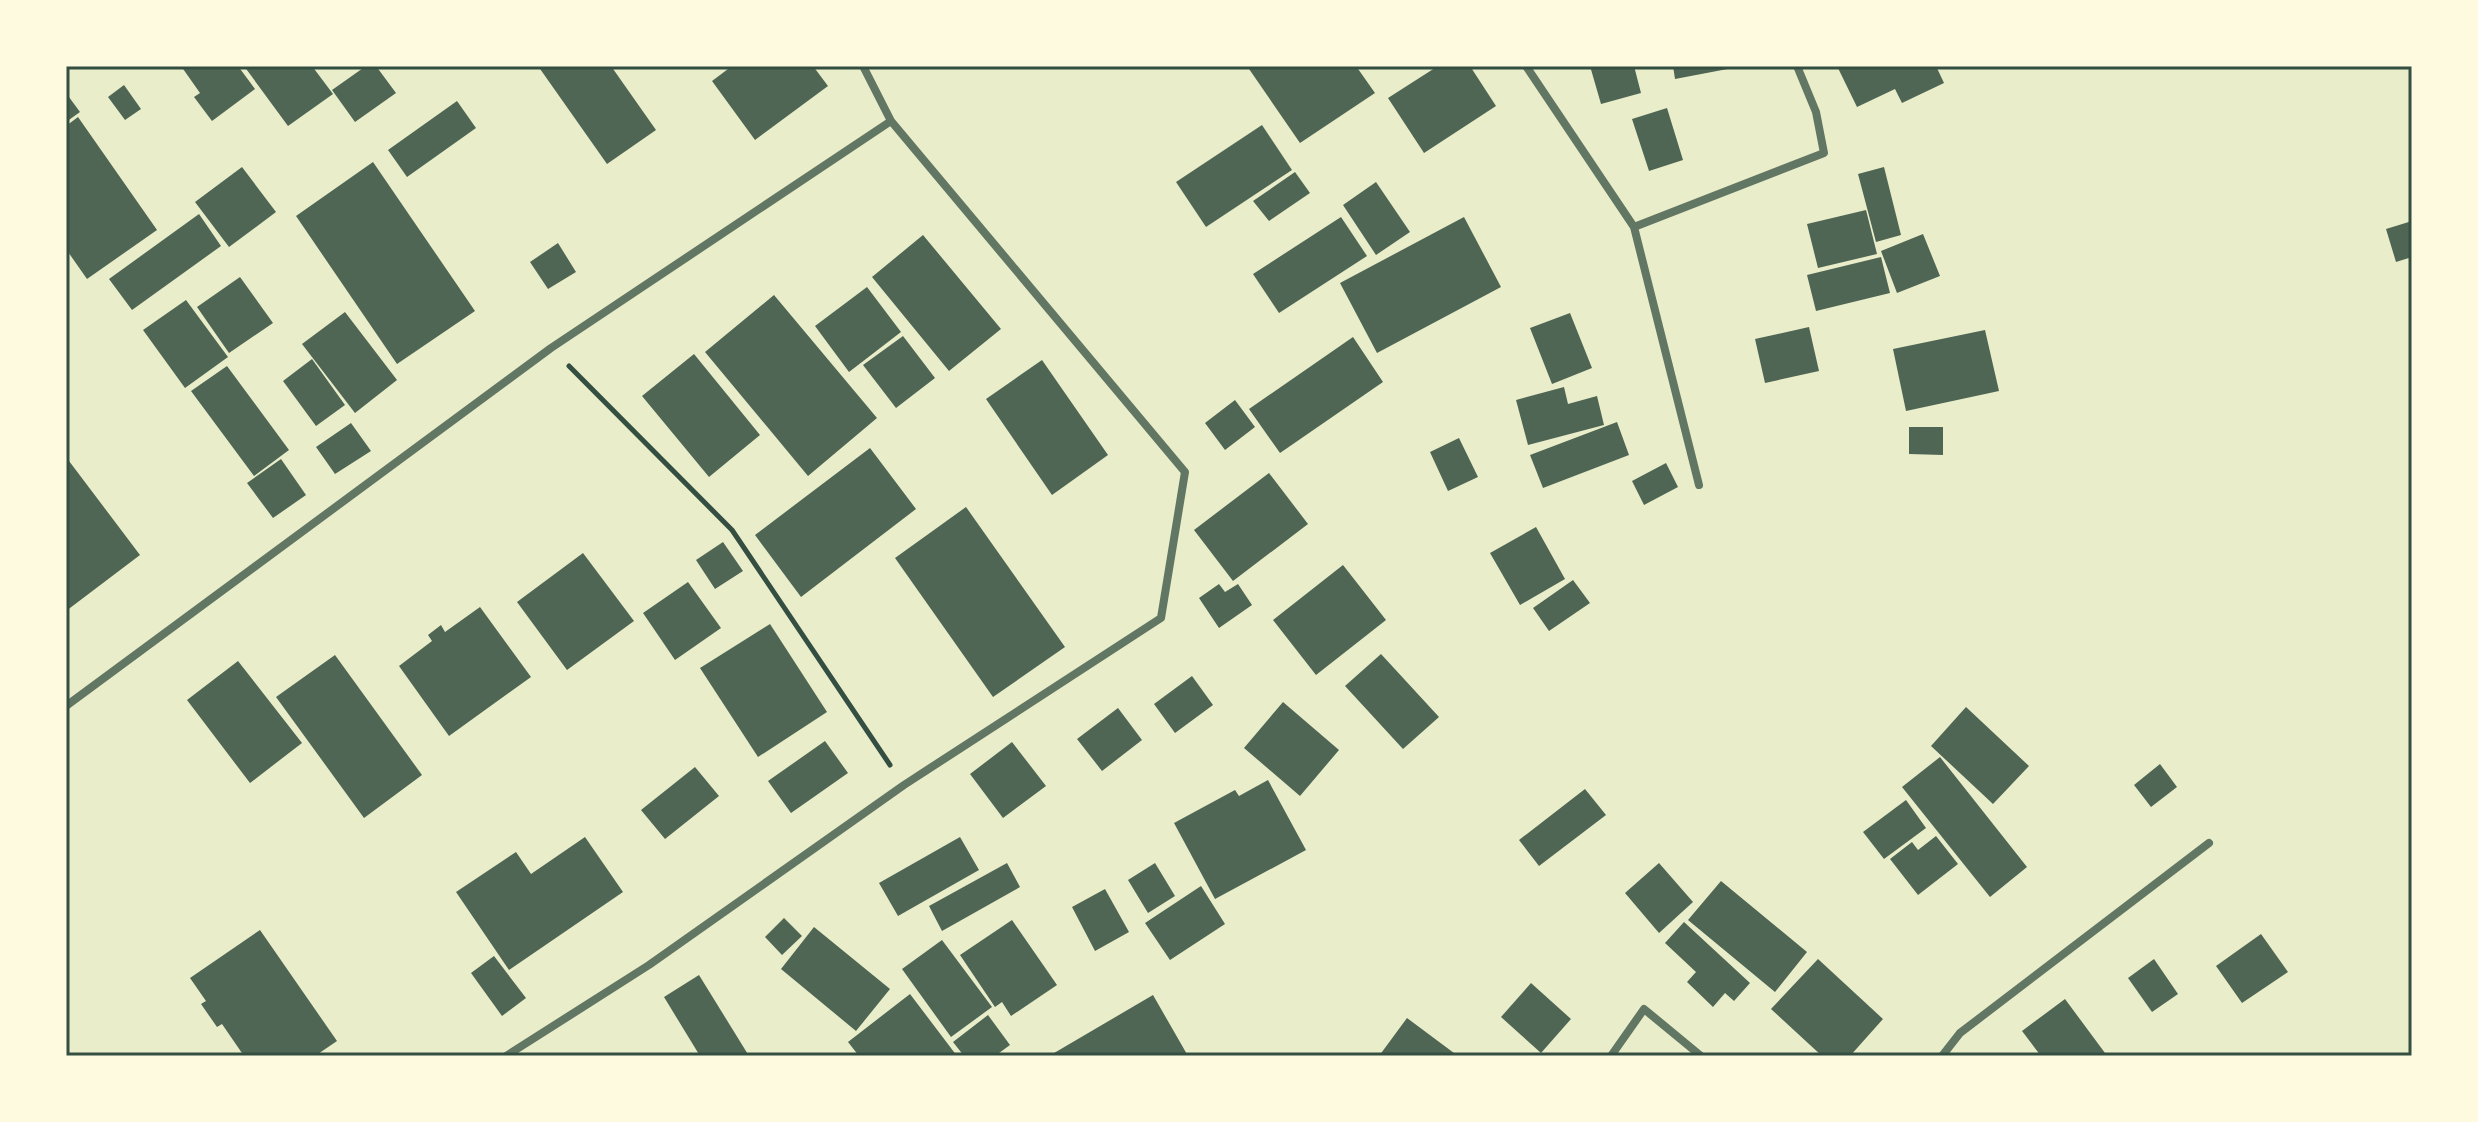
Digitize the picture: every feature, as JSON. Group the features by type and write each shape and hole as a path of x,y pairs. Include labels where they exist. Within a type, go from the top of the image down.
{"street":[{"path":"506,1056 649,965 904,785 1161,618 1185,472 891,121 863,66"},
{"path":"1526,66 1634,227 1699,485"},
{"path":"1634,227 1824,153 1816,112 1797,66"},
{"path":"66,706 551,348 891,121"},
{"path":"1942,1056 1960,1033 2209,843"},
{"path":"1611,1056 1644,1009 1701,1056"}],"path":[{"path":"551,348 732,530 904,785"}],"building":[{"path":"181,66 238,66 255,89 212,121 194,97 200,93"},
{"path":"244,66 312,66 333,94 288,126"},
{"path":"366,66 376,66 396,93 355,122 332,90"},
{"path":"538,66 611,66 656,130 607,164"},
{"path":"732,66 813,66 828,86 755,140 712,81"},
{"path":"1247,66 1356,66 1375,93 1300,143"},
{"path":"1438,66 1470,66 1496,106 1424,153 1388,98"},
{"path":"1590,66 1634,66 1641,93 1601,104"},
{"path":"1673,66 1738,66 1738,67 1675,79"},
{"path":"1837,66 1936,66 1944,83 1902,103 1895,89 1857,107"},
{"path":"124,85 141,109 125,120 108,97"},
{"path":"66,93 80,112 66,122"},
{"path":"457,101 476,128 407,177 388,150"},
{"path":"1667,108 1683,160 1649,171 1632,119"},
{"path":"78,117 157,230 87,279 66,249 66,126"},
{"path":"1262,125 1292,170 1206,227 1176,182"},
{"path":"373,162 475,311 397,364 296,216"},
{"path":"242,167 276,212 229,247 195,202"},
{"path":"1884,167 1901,235 1876,242 1858,174"},
{"path":"1295,172 1310,193 1269,221 1253,201"},
{"path":"1376,182 1410,232 1376,255 1343,205"},
{"path":"1866,210 1877,254 1818,268 1807,224"},
{"path":"199,214 221,246 132,310 109,279"},
{"path":"1341,217 1367,256 1279,313 1253,274"},
{"path":"1464,217 1501,287 1377,353 1340,283"},
{"path":"2412,221 2412,257 2396,262 2386,229"},
{"path":"1923,234 1940,276 1897,293 1881,251"},
{"path":"923,235 1001,329 949,371 872,277"},
{"path":"558,243 576,272 548,289 530,262"},
{"path":"1881,257 1890,293 1816,311 1807,275"},
{"path":"240,277 273,323 229,353 197,307"},
{"path":"867,287 901,332 849,372 815,326"},
{"path":"774,295 877,418 808,476 705,352"},
{"path":"186,300 228,357 185,388 143,330"},
{"path":"345,312 397,380 355,413 302,344"},
{"path":"1570,313 1592,368 1552,384 1530,328"},
{"path":"1809,327 1819,371 1765,383 1755,339"},
{"path":"1985,330 1999,391 1906,411 1893,349"},
{"path":"903,336 935,378 896,408 863,365"},
{"path":"1353,337 1383,382 1280,453 1249,409"},
{"path":"694,354 760,435 709,477 642,396"},
{"path":"312,359 345,405 316,426 283,381"},
{"path":"1042,360 1108,455 1052,495 986,399"},
{"path":"227,366 289,450 254,476 191,391"},
{"path":"1564,387 1568,404 1597,396 1604,425 1528,445 1516,400"},
{"path":"1235,400 1255,427 1225,450 1205,423"},
{"path":"1617,422 1629,455 1543,488 1530,455"},
{"path":"351,423 371,451 335,474 316,447"},
{"path":"1909,427 1943,427 1943,455 1909,454"},
{"path":"1459,438 1478,477 1448,491 1430,452"},
{"path":"870,448 916,509 801,597 755,535"},
{"path":"66,457 140,555 66,611"},
{"path":"281,459 306,495 273,518 247,483"},
{"path":"1666,463 1678,487 1644,505 1632,481"},
{"path":"1269,473 1308,524 1233,581 1194,530"},
{"path":"966,507 1065,647 993,697 895,558"},
{"path":"1536,527 1565,579 1520,605 1490,553"},
{"path":"723,542 743,571 715,589 696,560"},
{"path":"583,553 634,621 567,670 517,602"},
{"path":"1343,565 1386,620 1316,675 1273,620"},
{"path":"1573,580 1590,603 1549,631 1533,608"},
{"path":"688,582 721,628 675,660 643,613"},
{"path":"1219,584 1225,592 1238,584 1252,605 1219,628 1199,598"},
{"path":"480,607 531,677 449,736 399,666 432,641 428,635 441,625 445,632"},
{"path":"770,624 827,712 758,757 700,668"},
{"path":"1381,654 1439,717 1403,749 1345,686"},
{"path":"335,655 422,775 364,818 276,697"},
{"path":"238,661 302,743 250,783 187,700"},
{"path":"1192,676 1213,705 1175,733 1154,704"},
{"path":"1283,702 1339,750 1300,796 1244,748"},
{"path":"1966,707 2029,766 1993,804 1931,746"},
{"path":"1118,708 1142,740 1102,771 1077,739"},
{"path":"825,741 848,773 791,813 768,781"},
{"path":"1012,742 1046,786 1003,818 970,774"},
{"path":"1940,757 2027,867 1990,897 1902,787"},
{"path":"2160,764 2177,787 2151,807 2134,785"},
{"path":"695,767 719,796 665,839 641,810"},
{"path":"1268,780 1306,850 1215,899 1174,823 1235,790 1239,796"},
{"path":"1585,789 1606,815 1539,866 1519,840"},
{"path":"1906,800 1926,828 1884,859 1863,832"},
{"path":"1936,836 1958,864 1918,895 1890,859 1912,842 1918,850"},
{"path":"585,837 623,892 509,970 456,892 516,852 531,874"},
{"path":"960,837 979,870 898,916 879,883"},
{"path":"1007,863 1020,887 942,931 929,906"},
{"path":"1155,863 1175,896 1148,913 1128,880"},
{"path":"1659,863 1693,902 1659,933 1625,893"},
{"path":"1721,881 1807,952 1775,992 1688,920"},
{"path":"1201,886 1225,924 1170,960 1145,923"},
{"path":"1105,889 1129,932 1095,951 1072,907"},
{"path":"784,918 802,936 782,955 765,937"},
{"path":"1012,920 1057,985 1011,1016 1002,1002 995,1007 960,955"},
{"path":"1684,922 1750,983 1734,1001 1725,993 1713,1007 1687,982 1696,972 1665,943"},
{"path":"814,927 890,989 856,1031 781,969"},
{"path":"260,930 337,1041 315,1056 244,1056 222,1024 217,1027 201,1004 206,1001 190,978"},
{"path":"2261,934 2288,972 2242,1003 2216,966"},
{"path":"942,940 992,1007 951,1037 902,969"},
{"path":"494,956 526,998 502,1016 471,973"},
{"path":"1818,959 1883,1019 1850,1056 1822,1056 1771,1009"},
{"path":"2154,959 2178,994 2152,1012 2128,978"},
{"path":"699,975 749,1056 700,1056 664,997"},
{"path":"1531,983 1571,1019 1541,1053 1501,1017"},
{"path":"910,994 957,1056 859,1056 848,1042"},
{"path":"1153,995 1188,1056 1049,1056"},
{"path":"2065,999 2105,1053 2101,1056 2041,1056 2022,1031"},
{"path":"988,1015 1010,1045 995,1056 964,1056 953,1042"},
{"path":"1407,1018 1458,1056 1379,1056"}]}
